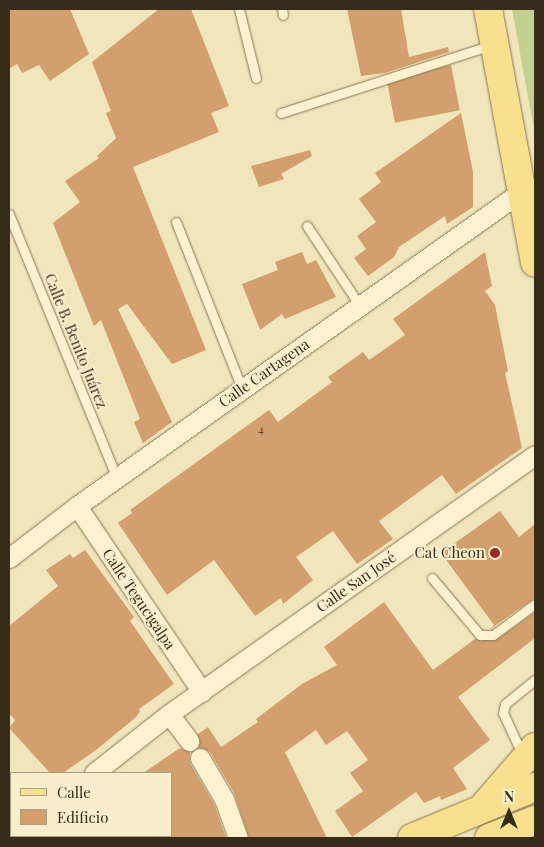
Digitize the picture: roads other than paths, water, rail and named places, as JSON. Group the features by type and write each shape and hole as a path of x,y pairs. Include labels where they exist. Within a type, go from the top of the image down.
{"main road":[{"path":"488,9 535,263"},
{"path":"482,809 530,753"},
{"path":"412,838 535,787"},
{"path":"497,835 535,820"},
{"path":"497,835 535,836"}],"street":[{"name":"Calle Cartagena","path":"9,558 77,506 522,191"},
{"name":"Calle San José","path":"95,772 170,714 535,455"},
{"name":"Calle Tegucigalpa","path":"77,506 202,692"},
{"path":"170,714 189,741"},
{"path":"200,758 224,799 238,838"}],"lane":[{"path":"239,9 256,78"},
{"path":"280,113 494,44"},
{"name":"Calle B. Benito Juárez","path":"9,214 117,478"},
{"path":"176,222 242,389"},
{"path":"306,226 360,306"},
{"path":"432,578 480,635 493,634 535,604"},
{"path":"530,753 503,713 505,704 535,680"}],"place":[{"name":"Cat Cheon","path":"495,553"}]}
